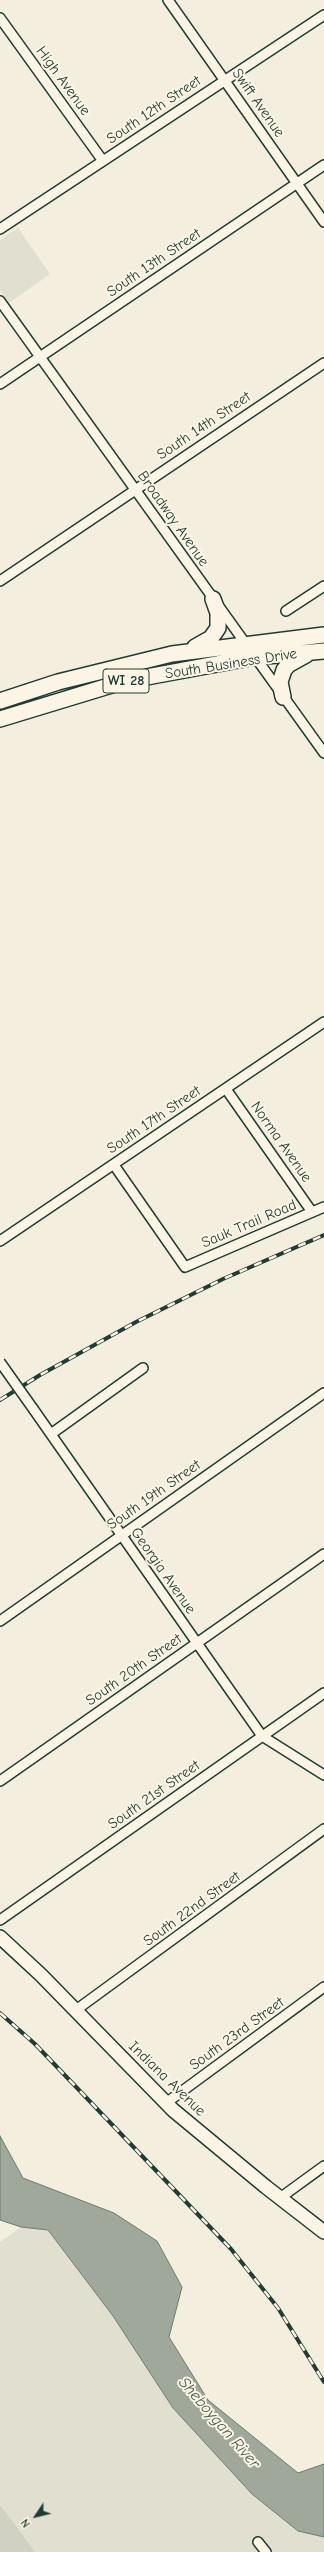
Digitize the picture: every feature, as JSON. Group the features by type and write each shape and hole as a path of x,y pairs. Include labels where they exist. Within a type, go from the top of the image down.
{"main road":[{"path":"183,652 215,634 219,622 213,599"},
{"name":"South Business Drive","path":"0,701 58,682 183,652 244,643 324,635"},
{"path":"283,697 280,682 284,670 294,661 318,651"},
{"name":"South Business Drive","path":"0,719 125,681 255,657 318,651"},
{"name":"Indiana Avenue","path":"0,1937 76,2010 166,2103 280,2198 324,2232"}],"street":[{"name":"Swift Avenue","path":"168,0 324,222"},
{"name":"South 12th Street","path":"0,229 224,79 324,15"},
{"name":"High Avenue","path":"0,18 103,161"},
{"name":"South 13th Street","path":"0,384 324,165"},
{"name":"Broadway Avenue","path":"0,301 324,754"},
{"name":"South 14th Street","path":"0,580 324,363"},
{"path":"286,611 324,586"},
{"name":"South 17th Street","path":"0,1241 324,1022"},
{"name":"Norma Avenue","path":"226,1089 312,1212"},
{"name":"Sauk Trail Road","path":"114,1165 184,1267 324,1207"},
{"name":"Georgia Avenue","path":"0,1362 262,1736 324,1775"},
{"path":"50,1434 143,1368"},
{"name":"South 19th Street","path":"0,1621 324,1393"},
{"name":"South 20th Street","path":"0,1781 324,1554"},
{"name":"South 21st Street","path":"0,1920 324,1693"},
{"name":"South 22nd Street","path":"76,2010 324,1830"},
{"name":"South 23rd Street","path":"166,2103 324,1987"},
{"path":"280,2198 324,2166"},
{"path":"258,2542 266,2552"}],"shaded area":[{"path":"18,228 50,274 9,303 0,290 0,240"},
{"path":"21,2227 48,2230 113,2316 173,2408 252,2494 298,2531 324,2537 324,2552 35,2552 0,2505 0,2242"},
{"path":"0,2505 16,2526 35,2552 0,2552"}],"water":[{"name":"Sheboygan River","path":"0,2136 23,2178 114,2213 157,2241 182,2287 169,2337 208,2400 298,2473 324,2464 324,2537 298,2531 252,2494 173,2408 113,2316 48,2230 21,2227 0,2220"}],"railway":[{"path":"0,1400 40,1375 136,1322 223,1279 324,1235"},
{"path":"0,2013 35,2044 231,2249 278,2308 324,2382"}]}
